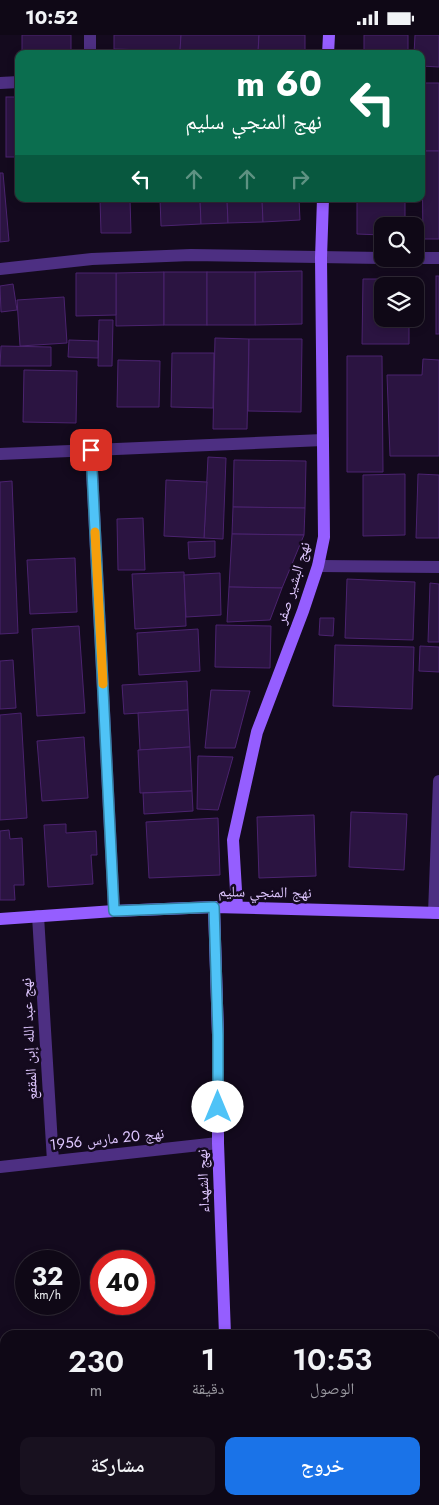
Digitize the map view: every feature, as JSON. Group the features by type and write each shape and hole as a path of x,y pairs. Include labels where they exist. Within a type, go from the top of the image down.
{"street":[{"path":"90,35 90,50"},
{"path":"328,35 328,50"},
{"path":"0,83 15,82"},
{"name":"نهج البشير صفر","path":"237,907 233,840 257,732 303,611 318,566 324,537 321,258 323,202"},
{"path":"0,269 92,259 191,255 374,258"},
{"path":"424,258 439,258"},
{"path":"0,454 323,440"},
{"path":"91,450 114,911"},
{"path":"318,566 439,567"},
{"path":"436,913 439,781"},
{"name":"نهج المنجي سليم","path":"0,919 38,915 214,907 436,913"},
{"name":"نهج الشهداء","path":"214,907 218,1035 218,1143 225,1330"},
{"name":"نهج عبد الله إبن المقفع","path":"38,915 53,1161"},
{"name":"نهج 20 مارس 1956","path":"0,1167 218,1143"}],"building":[{"path":"22,35 71,35 71,50 22,50"},
{"path":"114,35 181,35 180,50 114,49"},
{"path":"181,35 259,35 258,50 180,50"},
{"path":"259,35 305,35 305,50 258,50"},
{"path":"364,35 408,35 408,50 364,50"},
{"path":"415,35 439,35 439,67 425,66 425,50 414,50"},
{"path":"425,83 439,83 439,151 425,151"},
{"path":"6,97 15,97 15,157 6,157"},
{"path":"425,151 439,151 439,239 424,239 423,202 425,202"},
{"path":"0,173 3,173 9,241 0,242"},
{"path":"100,202 130,202 131,233 101,233"},
{"path":"160,202 200,202 201,224 161,226"},
{"path":"200,202 227,202 228,223 201,224"},
{"path":"227,202 262,202 263,222 228,223"},
{"path":"262,202 299,202 300,220 263,222"},
{"path":"357,202 405,202 405,217 374,217 374,235 357,234"},
{"path":"302,271 302,324 255,325 255,272"},
{"path":"164,272 164,325 116,326 116,273"},
{"path":"164,272 207,272 207,325 164,325"},
{"path":"207,272 255,272 255,325 207,325"},
{"path":"76,273 116,273 116,315 76,316"},
{"path":"436,276 439,276 439,334 436,334"},
{"path":"363,279 374,279 374,327 409,327 409,344 362,344"},
{"path":"13,284 17,310 1,312 0,286"},
{"path":"64,297 67,343 20,346 17,300"},
{"path":"99,320 113,320 112,366 98,366"},
{"path":"215,338 249,339 247,429 213,429"},
{"path":"249,339 302,339 301,412 248,411"},
{"path":"69,340 98,341 98,358 68,357"},
{"path":"1,346 51,347 51,366 0,366"},
{"path":"172,353 214,353 213,408 171,407"},
{"path":"347,356 382,356 383,472 347,472"},
{"path":"423,359 439,360 439,456 390,456 387,375 422,375"},
{"path":"118,360 160,361 159,407 117,407"},
{"path":"24,370 77,371 76,423 23,422"},
{"path":"208,457 226,458 223,539 204,538"},
{"path":"234,460 306,461 305,508 233,507"},
{"path":"405,474 405,535 363,536 363,475"},
{"path":"418,474 439,475 439,538 416,538"},
{"path":"166,480 207,482 204,538 164,536"},
{"path":"12,481 18,633 0,634 0,482"},
{"path":"233,507 305,508 304,535 232,534"},
{"path":"143,518 145,570 118,570 117,519"},
{"path":"232,534 304,535 282,588 229,587"},
{"path":"215,541 215,557 189,559 188,542"},
{"path":"75,558 77,612 30,614 27,560"},
{"path":"184,572 186,626 135,629 132,574"},
{"path":"220,573 221,615 186,617 184,575"},
{"path":"347,579 415,582 413,640 345,638"},
{"path":"430,583 439,584 439,642 428,642"},
{"path":"229,587 282,588 270,620 227,622"},
{"path":"320,618 334,618 333,636 319,635"},
{"path":"216,625 271,626 270,668 215,667"},
{"path":"79,626 85,713 37,716 32,629"},
{"path":"198,629 200,671 139,675 137,633"},
{"path":"335,645 414,647 412,709 333,706"},
{"path":"420,646 439,647 439,672 419,671"},
{"path":"13,660 16,708 0,709 0,661"},
{"path":"187,681 188,710 124,714 122,685"},
{"path":"211,690 250,691 235,748 205,748"},
{"path":"188,710 190,747 140,750 138,713"},
{"path":"21,713 27,818 0,820 0,715"},
{"path":"84,737 88,798 42,801 37,741"},
{"path":"190,747 192,791 140,793 138,750"},
{"path":"198,756 233,757 218,810 197,809"},
{"path":"192,791 193,811 144,814 143,793"},
{"path":"351,812 407,814 404,870 349,867"},
{"path":"314,815 316,876 259,878 257,817"},
{"path":"218,818 220,875 149,878 146,822"},
{"path":"66,824 66,833 96,831 97,855 91,855 93,884 48,887 44,825"},
{"path":"9,830 10,839 22,838 24,885 14,885 15,900 0,900 0,831"}],"slow traffic":[{"path":"95,532 103,684"}],"route":[{"path":"91,450 114,911 214,907 218,1107"}]}
